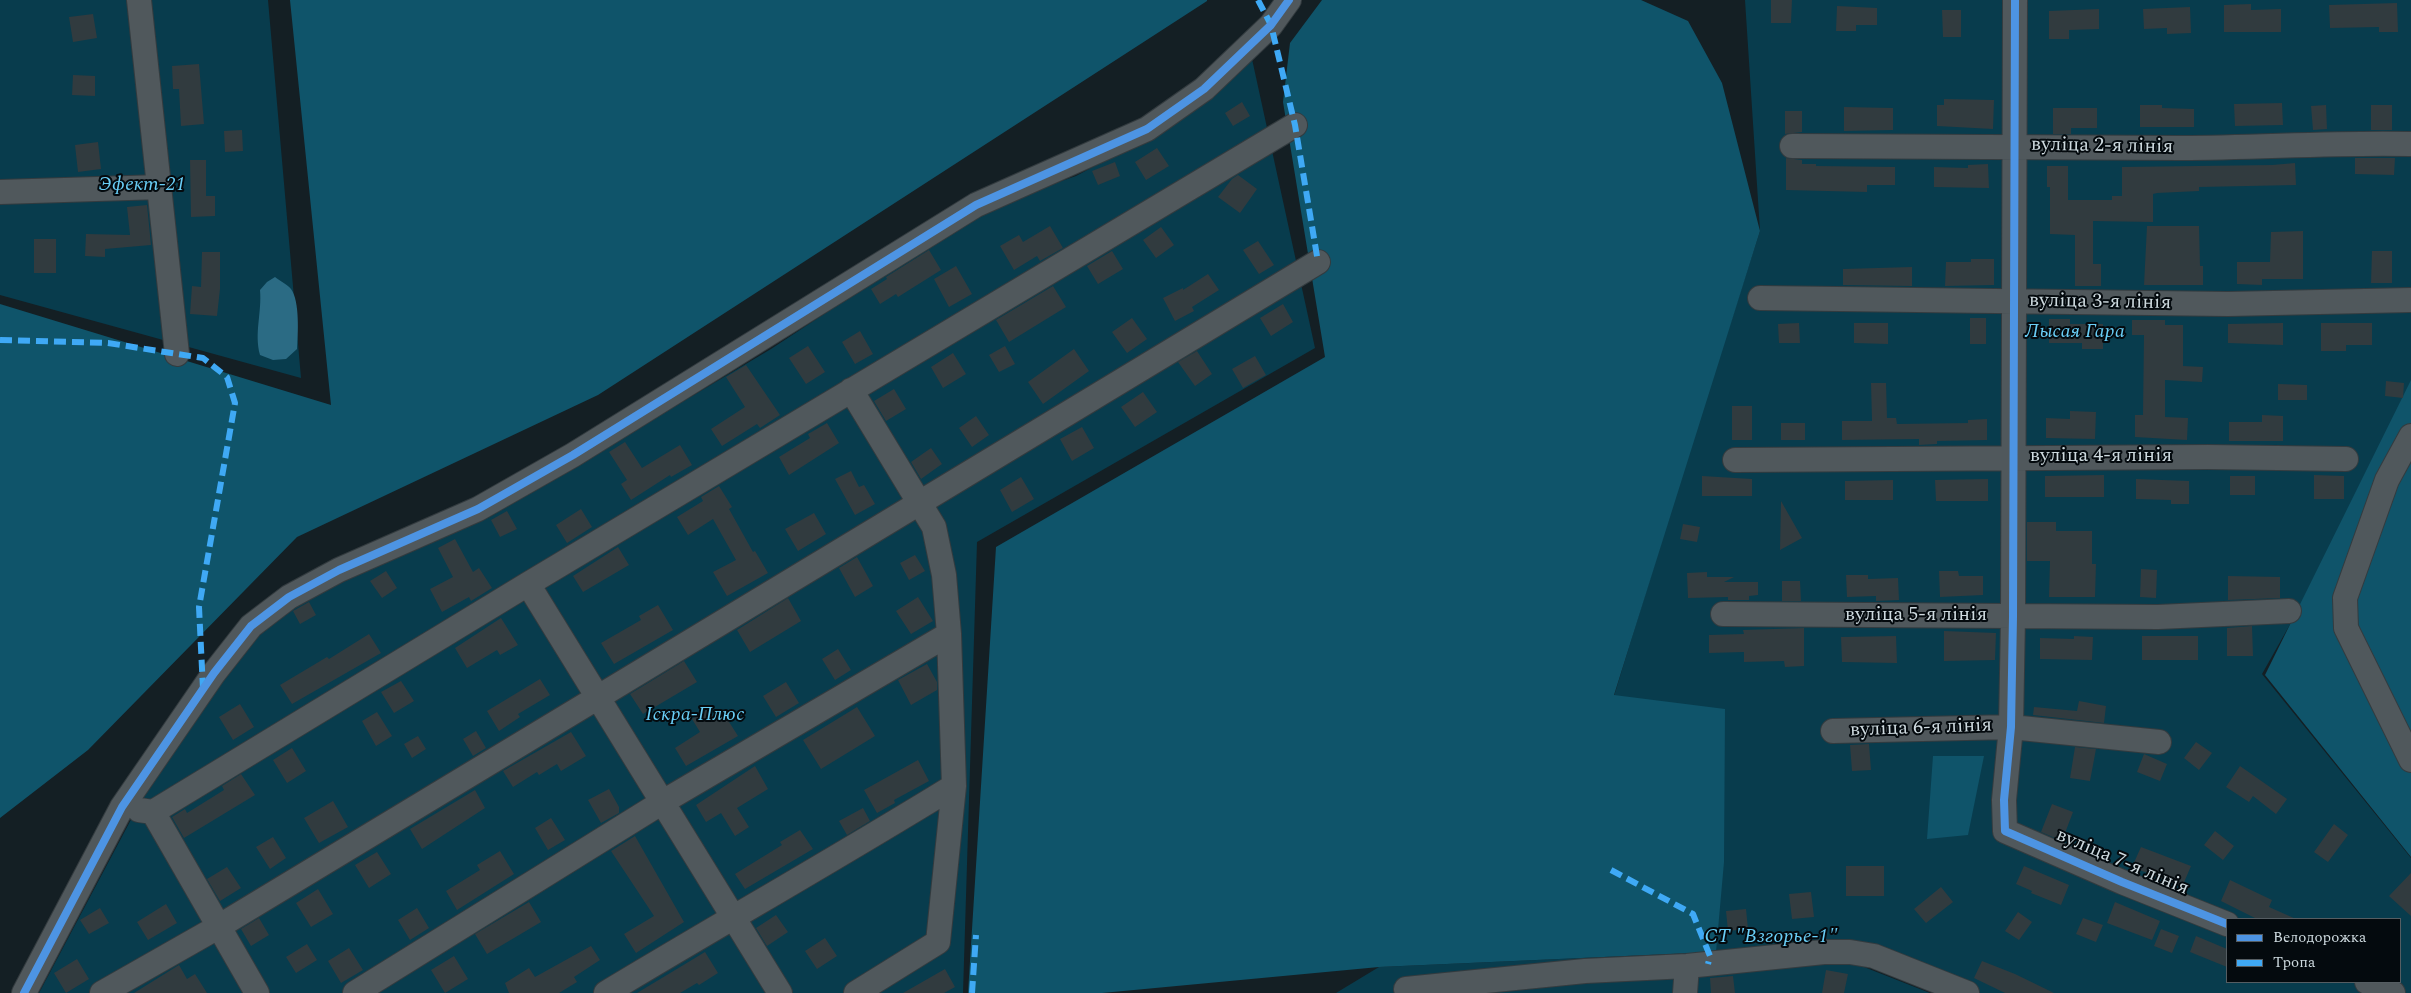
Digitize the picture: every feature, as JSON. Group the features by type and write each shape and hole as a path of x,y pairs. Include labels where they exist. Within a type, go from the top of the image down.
{"street":[{"path":"139,0 161,186 177,354"},
{"path":"24,993 122,807 214,673 251,626 289,598 338,570 478,509 572,455 976,205 1147,128 1204,89 1271,25 1289,0"},
{"path":"2011,726 2015,0"},
{"path":"122,807 153,812 850,390 1295,126"},
{"name":"вуліца 2-я лінія","path":"1792,146 2180,148 2309,146 2356,143 2411,144"},
{"path":"0,192 161,186"},
{"path":"102,993 218,927 597,697 921,504 1318,262"},
{"name":"вуліца 3-я лінія","path":"1760,298 2228,304 2411,300"},
{"path":"850,390 934,527 944,574 949,634 954,786 938,942 856,993"},
{"path":"2411,436 2387,480 2345,598 2346,628 2411,760"},
{"name":"вуліца 4-я лінія","path":"1735,460 2013,458 2346,459"},
{"path":"528,584 661,804 780,993"},
{"name":"вуліца 5-я лінія","path":"1723,614 2158,617 2289,611"},
{"path":"355,993 661,804 949,634"},
{"name":"вуліца 6-я лінія","path":"1833,731 2011,726 2159,742"},
{"name":"вуліца 7-я лінія","path":"2011,726 2004,800 2005,831 2122,882 2226,924"},
{"path":"606,993 731,917 857,846 954,786"},
{"path":"153,812 257,993"},
{"path":"1406,989 1586,982 1687,966 1824,952 1850,952 1874,956 1967,993"},
{"path":"1686,993 1687,966"},
{"path":"2369,983 2393,993"}],"green space":[{"name":"Эфект-21","path":"0,0 268,0 301,378 0,295"},
{"name":"Лысая Гара","path":"1745,0 2411,0 2411,396 2371,481 2262,674 2411,858 2411,993 1967,993 1826,952 1930,993 1336,993 1379,967 1716,952 1614,696 1692,442 1760,231"},
{"name":"Іскра-Плюс","path":"1252,59 1315,348 977,542 963,993 39,993 143,797 252,637 273,618 315,594 489,517 771,349 956,227 1007,200 1076,176 1179,121"}],"shaded area":[{"path":"290,0 1207,1 598,395 297,537 88,750 0,818 0,304 331,405"},
{"path":"1322,0 1641,0 1688,21 1722,83 1760,231 1614,695 1725,709 1724,862 1716,952 1379,967 1102,993 968,993 996,547 1325,357 1283,102 1290,43"},
{"path":"275,277 290,288 294,294 298,318 298,335 297,349 286,359 273,360 260,355 258,331 260,290"},
{"path":"2411,380 2411,857 2265,675"},
{"path":"1933,756 1984,756 1968,835 1927,839"}],"building":[{"path":"1771,0 1792,0 1791,23 1771,23"},
{"path":"2397,3 2398,32 2379,32 2379,27 2330,28 2329,5"},
{"path":"2251,4 2251,10 2281,9 2281,32 2224,32 2224,5"},
{"path":"1837,6 1877,8 1877,25 1856,25 1856,31 1836,31"},
{"path":"2190,7 2191,33 2167,34 2167,28 2144,29 2143,9"},
{"path":"2099,9 2099,29 2069,30 2069,39 2049,39 2049,11"},
{"path":"1942,10 1961,10 1961,37 1943,37"},
{"path":"93,14 97,38 73,42 69,17"},
{"path":"199,64 204,124 181,126 179,89 173,89 172,66"},
{"path":"73,75 95,76 95,96 72,95"},
{"path":"1944,99 1994,100 1993,129 1937,126 1937,105 1944,105"},
{"path":"1242,102 1250,116 1233,126 1225,113"},
{"path":"2282,103 2283,125 2235,126 2234,104"},
{"path":"2140,105 2162,105 2162,108 2194,109 2194,127 2140,127"},
{"path":"2326,105 2327,129 2313,130 2311,106"},
{"path":"2371,105 2392,105 2392,130 2371,130"},
{"path":"1844,107 1893,108 1893,130 1844,131"},
{"path":"2053,108 2097,108 2097,128 2071,128 2071,134 2053,134"},
{"path":"1785,111 1802,111 1802,132 1785,134"},
{"path":"242,130 243,151 225,152 224,131"},
{"path":"98,142 101,169 78,172 75,145"},
{"path":"1157,148 1169,166 1146,180 1135,162"},
{"path":"1786,158 1802,160 1802,164 1816,164 1816,166 1895,167 1895,185 1867,185 1867,192 1786,190"},
{"path":"2355,158 2395,158 2394,175 2355,174"},
{"path":"190,160 206,160 206,196 215,196 215,216 191,217"},
{"path":"1115,162 1120,176 1098,185 1092,171"},
{"path":"2295,163 2296,185 2199,187 2199,191 2157,193 2153,194 2153,222 2093,221 2093,264 2101,264 2101,286 2075,286 2075,235 2050,234 2050,187 2047,187 2047,166 2068,166 2068,200 2112,200 2112,196 2122,196 2122,167"},
{"path":"1988,164 1989,188 1934,187 1934,167 1968,168 1968,165"},
{"path":"1238,175 1257,189 1240,213 1218,197 1232,179"},
{"path":"147,205 151,245 105,249 105,257 85,256 86,234 130,235 127,207"},
{"path":"1050,226 1063,248 1040,261 1037,256 1014,270 1000,246 1019,235 1023,242"},
{"path":"2147,226 2199,226 2200,266 2203,266 2203,285 2144,285"},
{"path":"1161,227 1174,245 1156,258 1143,240"},
{"path":"2303,231 2303,279 2262,279 2262,285 2237,284 2237,262 2270,262 2271,232"},
{"path":"34,239 56,239 56,273 34,273"},
{"path":"1258,241 1274,265 1259,274 1243,250"},
{"path":"929,250 941,270 898,297 896,294 880,304 871,289 887,279 886,277"},
{"path":"1112,251 1123,269 1098,284 1087,266"},
{"path":"2372,251 2392,251 2392,283 2371,283"},
{"path":"202,252 220,252 220,289 217,316 190,314 192,286 201,287"},
{"path":"1971,259 1994,259 1994,285 1945,286 1946,262 1971,262"},
{"path":"956,266 972,294 949,307 934,279"},
{"path":"1912,267 1912,286 1843,285 1843,269"},
{"path":"1208,274 1219,290 1192,307 1194,311 1175,321 1163,298 1183,288 1183,290"},
{"path":"1053,286 1066,307 1009,342 996,320"},
{"path":"1283,304 1293,322 1271,336 1260,318"},
{"path":"1132,318 1147,339 1127,353 1112,332"},
{"path":"1970,318 1986,318 1986,344 1970,344"},
{"path":"2049,319 2070,319 2070,324 2103,324 2103,349 2082,349 2082,343 2049,343"},
{"path":"2132,320 2165,320 2165,325 2183,325 2183,366 2203,367 2202,382 2165,380 2165,417 2188,418 2187,440 2135,437 2135,415 2143,415 2144,335 2132,335"},
{"path":"1799,323 1800,343 1779,343 1778,324"},
{"path":"1854,323 1888,323 1888,344 1854,343"},
{"path":"2283,323 2283,345 2228,343 2228,324"},
{"path":"2321,323 2372,323 2372,345 2346,345 2346,351 2321,351"},
{"path":"860,331 873,354 855,364 842,342"},
{"path":"808,346 825,372 806,384 789,358"},
{"path":"1005,346 1015,364 999,372 989,355"},
{"path":"1074,349 1089,371 1043,404 1028,382"},
{"path":"1197,351 1212,374 1195,386 1178,362"},
{"path":"953,353 966,374 943,388 931,367"},
{"path":"1255,356 1266,375 1243,388 1232,369"},
{"path":"746,365 780,415 760,428 757,424 722,446 711,429 745,407 726,377"},
{"path":"2386,381 2404,383 2403,398 2385,396"},
{"path":"1871,383 1886,383 1887,418 1896,418 1897,424 1968,423 1968,420 1987,419 1987,440 1937,441 1937,444 1919,445 1919,439 1842,440 1842,421 1872,421"},
{"path":"2278,384 2307,385 2307,400 2278,400"},
{"path":"894,389 906,409 886,421 874,401"},
{"path":"1143,392 1157,412 1135,427 1121,407"},
{"path":"1732,406 1752,406 1752,440 1732,440"},
{"path":"2070,411 2096,412 2095,439 2046,438 2046,418 2070,419"},
{"path":"2262,415 2283,416 2283,441 2229,441 2229,422 2262,422"},
{"path":"976,416 989,435 972,447 959,428"},
{"path":"827,423 839,443 789,475 779,457 810,438 808,434"},
{"path":"1781,423 1805,423 1805,440 1781,440"},
{"path":"1082,427 1094,448 1072,461 1060,439"},
{"path":"625,442 642,468 680,445 692,465 671,477 670,475 631,500 621,484 627,480 609,452"},
{"path":"931,448 942,464 921,479 911,462"},
{"path":"851,471 859,487 864,485 875,504 855,515 835,479"},
{"path":"2104,475 2104,497 2045,497 2045,476"},
{"path":"2314,475 2344,476 2344,499 2314,499"},
{"path":"1702,476 1752,479 1752,496 1702,496"},
{"path":"2230,476 2255,476 2255,495 2230,495"},
{"path":"1021,477 1034,499 1012,512 1000,490"},
{"path":"1988,479 1988,501 1936,501 1935,480"},
{"path":"2136,479 2189,481 2189,504 2171,504 2171,500 2136,499"},
{"path":"1893,480 1893,500 1845,500 1845,481"},
{"path":"719,486 732,507 729,509 753,552 755,551 768,573 727,596 713,572 736,560 713,519 688,535 677,517 703,501 701,497"},
{"path":"1781,501 1802,538 1780,550"},
{"path":"581,509 592,527 567,543 556,525"},
{"path":"507,511 517,529 500,537 491,520"},
{"path":"814,513 826,534 798,551 785,529"},
{"path":"2027,522 2056,522 2056,531 2092,531 2092,564 2096,564 2095,597 2049,597 2050,561 2027,561"},
{"path":"1683,524 1700,527 1697,542 1680,539"},
{"path":"455,539 473,572 479,568 492,588 471,601 469,597 442,612 430,589 453,577 438,548"},
{"path":"618,547 629,565 583,592 573,576"},
{"path":"915,555 925,571 909,580 900,563"},
{"path":"857,557 873,586 855,597 839,568"},
{"path":"2141,569 2157,570 2156,598 2140,597"},
{"path":"386,571 397,588 382,598 370,581"},
{"path":"1939,571 1958,571 1959,576 1983,576 1983,595 1940,597"},
{"path":"1707,572 1707,577 1734,577 1724,582 1758,582 1758,595 1749,596 1749,600 1728,600 1728,597 1688,598 1687,573"},
{"path":"1846,575 1868,575 1868,579 1898,578 1899,600 1876,601 1876,596 1847,597"},
{"path":"2228,576 2280,577 2280,598 2228,600"},
{"path":"1782,581 1800,581 1801,601 1782,601"},
{"path":"918,597 933,621 911,634 896,611"},
{"path":"788,598 801,621 750,652 737,630"},
{"path":"309,602 316,615 300,624 293,611"},
{"path":"658,605 673,630 614,664 601,643 641,620 639,616"},
{"path":"501,618 518,645 500,655 497,650 467,668 455,648"},
{"path":"2252,626 2253,656 2227,656 2227,628"},
{"path":"1804,628 1804,666 1785,667 1784,661 1744,662 1744,652 1709,653 1709,635 1744,634 1743,630"},
{"path":"1944,631 1996,633 1995,660 1944,661"},
{"path":"369,634 381,653 292,704 280,685 327,657 329,659"},
{"path":"1896,636 1897,663 1842,662 1841,637"},
{"path":"2074,636 2093,637 2092,660 2040,659 2040,638 2074,639"},
{"path":"2142,636 2198,636 2198,660 2142,660"},
{"path":"838,649 851,670 835,680 822,659"},
{"path":"684,661 697,682 643,714 630,694"},
{"path":"927,664 937,682 937,690 911,705 898,680"},
{"path":"540,679 550,695 518,714 520,717 499,731 487,711"},
{"path":"401,681 414,701 394,713 381,692"},
{"path":"786,682 799,703 776,717 763,696"},
{"path":"2079,701 2106,706 2104,723 2033,715 2034,707 2077,711"},
{"path":"240,704 254,727 233,740 219,717"},
{"path":"857,707 875,736 821,769 803,740"},
{"path":"708,709 715,720 724,714 738,736 686,766 675,748 700,732 692,719"},
{"path":"377,712 392,736 376,746 362,721"},
{"path":"476,731 486,748 473,756 463,739"},
{"path":"571,732 586,756 561,771 557,764 539,775 537,772 513,787 503,771"},
{"path":"418,736 426,749 412,758 404,744"},
{"path":"2196,742 2212,753 2199,770 2184,758"},
{"path":"1869,744 1871,770 1852,771 1850,745"},
{"path":"2075,747 2096,749 2090,781 2070,778"},
{"path":"292,748 306,771 287,783 273,760"},
{"path":"2144,754 2167,764 2160,781 2137,772"},
{"path":"918,760 929,781 894,800 895,803 877,813 864,790"},
{"path":"755,766 768,789 737,808 749,827 735,836 721,813 706,822 696,805"},
{"path":"2240,766 2287,799 2276,814 2253,796 2249,802 2226,787"},
{"path":"241,774 255,795 184,838 172,817 185,809 187,813 224,790 222,786"},
{"path":"609,789 619,807 619,813 601,823 588,800"},
{"path":"475,790 485,808 422,849 410,829"},
{"path":"333,801 348,827 319,843 304,818"},
{"path":"2052,804 2073,812 2062,841 2041,832"},
{"path":"863,808 870,821 847,835 839,821"},
{"path":"551,818 565,840 548,850 535,828"},
{"path":"2334,824 2348,835 2328,862 2314,852"},
{"path":"800,830 813,849 745,889 735,874 782,845 780,842"},
{"path":"2215,831 2234,846 2223,860 2204,845"},
{"path":"635,836 684,922 636,953 624,934 654,916 611,851"},
{"path":"273,837 286,858 270,869 256,847"},
{"path":"2141,847 2191,866 2182,887 2132,867"},
{"path":"500,851 514,874 457,910 446,891 480,870 477,865"},
{"path":"377,852 391,874 369,888 355,865"},
{"path":"1846,866 1884,866 1884,896 1846,896"},
{"path":"2024,866 2069,885 2061,905 2031,893 2032,891 2016,884"},
{"path":"227,867 241,888 220,901 207,879"},
{"path":"2411,873 2411,916 2389,896"},
{"path":"2230,880 2272,900 2269,907 2294,918 2255,918 2221,901"},
{"path":"1941,887 1953,902 1926,923 1914,909"},
{"path":"318,889 333,914 311,927 296,903"},
{"path":"1811,892 1814,917 1792,919 1789,894"},
{"path":"529,902 541,922 487,954 475,934"},
{"path":"2115,902 2160,921 2152,940 2107,923"},
{"path":"166,904 177,923 148,940 137,922"},
{"path":"100,908 109,923 89,934 80,920"},
{"path":"417,908 429,928 410,940 398,920"},
{"path":"1746,909 1748,929 1728,931 1726,911"},
{"path":"2018,912 2032,922 2019,940 2005,931"},
{"path":"776,915 788,932 767,946 756,928"},
{"path":"259,918 269,935 251,946 241,929"},
{"path":"2083,918 2103,925 2096,942 2076,934"},
{"path":"2161,929 2179,936 2172,953 2154,946"},
{"path":"2196,936 2226,949 2226,967 2190,952"},
{"path":"825,938 837,956 817,969 805,951"},
{"path":"307,944 317,960 296,973 286,957"},
{"path":"591,946 600,960 574,977 577,982 559,993 509,993 505,983 529,968 535,977"},
{"path":"349,948 363,970 341,983 328,961"},
{"path":"705,952 718,973 699,985 697,983 680,993 637,993"},
{"path":"454,956 468,979 445,993 431,970"},
{"path":"77,959 89,979 66,993 54,973"},
{"path":"1982,961 2015,974 2054,993 2005,993 1974,978"},
{"path":"179,965 187,979 195,974 207,993 134,993"},
{"path":"945,969 955,987 944,993 903,993"},
{"path":"1826,970 1848,974 1844,993 1822,993"},
{"path":"1733,976 1735,993 1711,993 1710,978"}],"marked path":[{"path":"1258,0 1271,25 1295,125 1318,262"},
{"path":"0,340 108,343 203,358 227,377 235,403 199,607 203,689"},
{"path":"1611,870 1693,914 1710,956 1708,964"},
{"path":"972,993 976,935"}],"cycle path":[{"path":"24,993 122,807 214,673 251,626 289,597 339,570 478,509 573,455 976,205 1147,129 1204,89 1271,25 1289,0"},
{"path":"2015,0 2013,617 2011,727 2004,800 2005,831 2122,882 2226,924"}],"park label":[{"name":"СТ \"Взгорье-1\"","path":"1771,938"}]}
